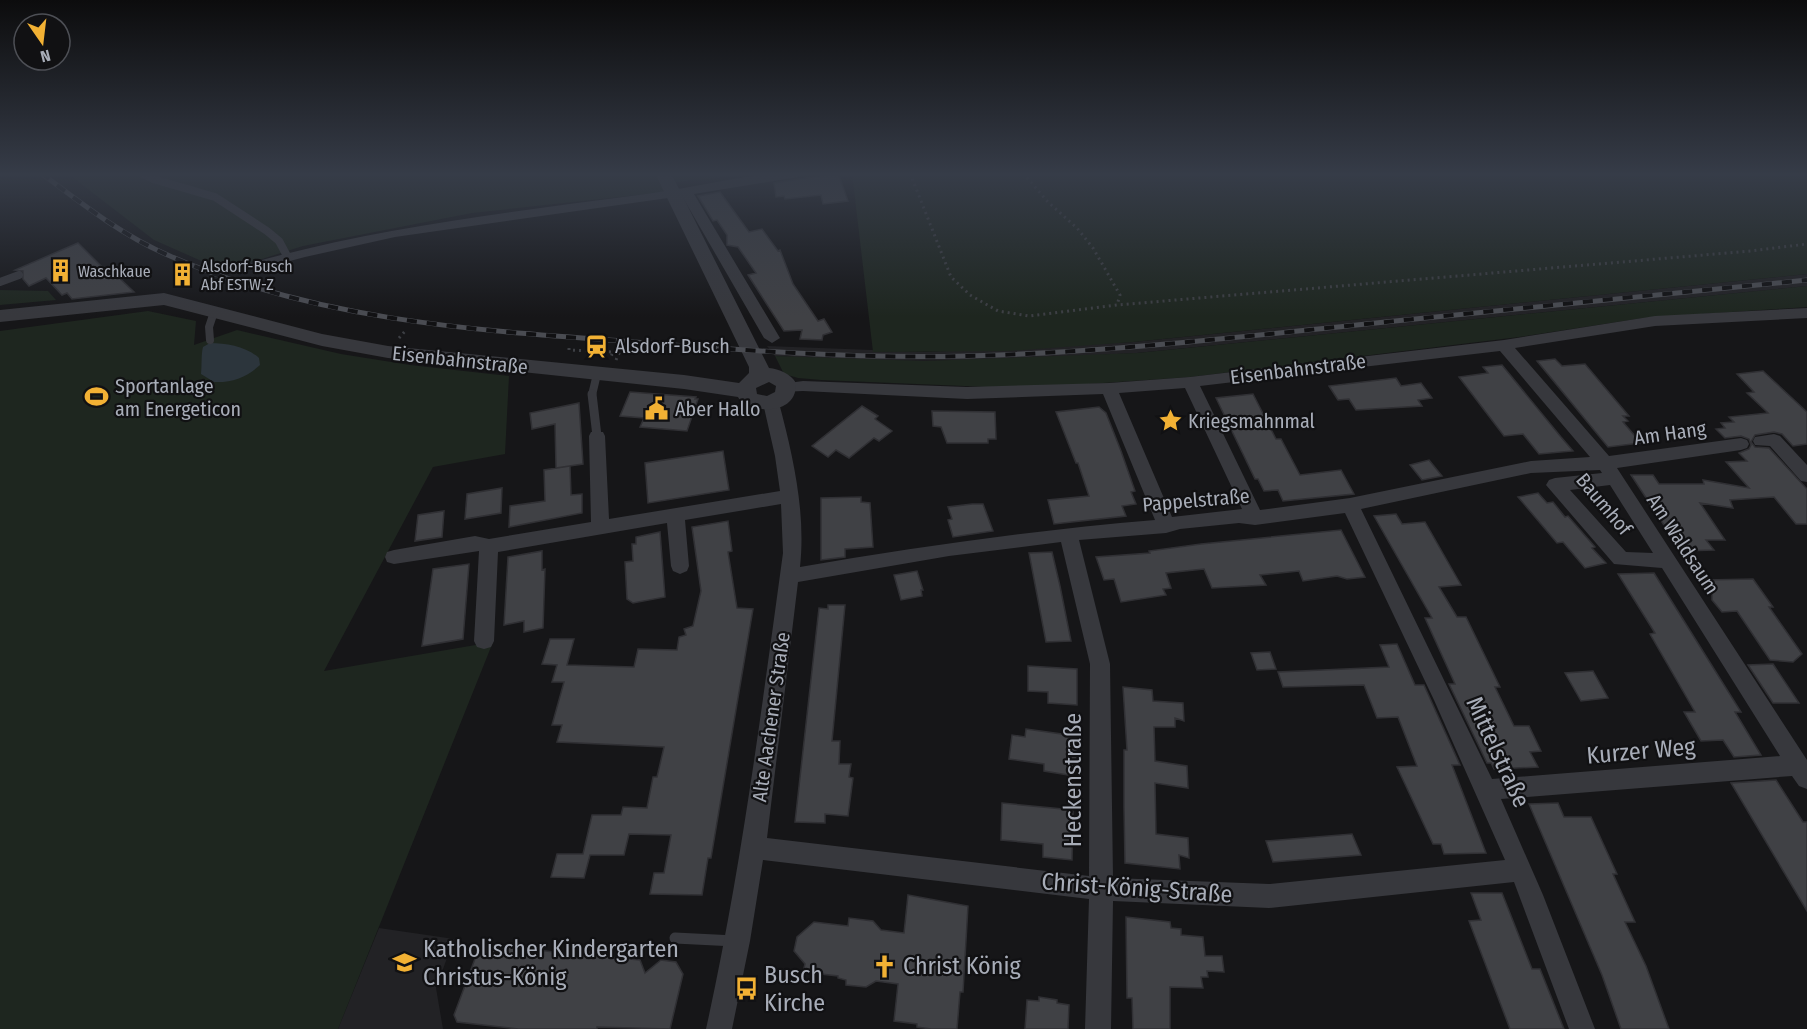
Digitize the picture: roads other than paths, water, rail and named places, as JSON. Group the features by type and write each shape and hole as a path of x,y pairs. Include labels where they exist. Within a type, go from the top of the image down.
{"street":[{"path":"255,266 287,256 459,221"},
{"path":"688,221 693,237 755,359 749,399 771,403 783,397 787,388 786,383 778,377 752,384"},
{"path":"698,221 772,338"},
{"name":"Eisenbahnstraße","path":"0,316 164,299 322,340 388,352 752,384"},
{"name":"Eisenbahnstraße","path":"787,388 803,386 967,393 1109,388 1190,382 1504,345 1655,321 1807,313"},
{"name":"Am Waldsaum","path":"1504,345 1609,470 1803,772"},
{"path":"1190,382 1255,518"},
{"path":"1109,388 1140,458 1166,526"},
{"name":"Alte Aachener Straße","path":"718,1029 738,941 754,848 792,553 790,496 784,456 771,403"},
{"path":"597,436 600,527"},
{"path":"1761,441 1774,440 1807,476"},
{"name":"Am Hang","path":"1609,470 1741,444"},
{"name":"Pappelstraße","path":"790,576 949,549 1068,534 1166,526 1179,522 1239,516 1255,518 1350,505 1531,466 1609,470"},
{"name":"Baumhof","path":"1609,470 1555,485 1621,559 1667,561"},
{"path":"394,556 475,543 489,546 790,496"},
{"name":"Mittelstraße","path":"1350,505 1487,790 1521,870 1582,1029"},
{"path":"675,515 680,566"},
{"name":"Heckenstraße","path":"1068,534 1100,664 1101,889 1098,1029"},
{"path":"483,641 489,546"},
{"name":"Kurzer Weg","path":"1487,790 1803,772"},
{"name":"Christ-König-Straße","path":"754,848 1101,889 1269,896 1521,870"}],"lane":[{"path":"252,221 279,241 287,256"},
{"path":"0,282 19,275"},
{"path":"210,340 209,327 214,312"},
{"path":"597,436 592,404 593,381 602,370"},
{"path":"675,938 738,941"}],"railway":[{"path":"106,221 153,248 224,277 336,308 392,318 507,332 838,355 924,357 1110,349 1807,280"}],"place":[{"name":"Waschkaue","path":"60,271"},
{"name":"Alsdorf-Busch Abf ESTW-Z","path":"183,275"},
{"name":"Alsdorf-Busch","path":"597,346"},
{"name":"Sportanlage am Energeticon","path":"97,397"},
{"name":"Aber Hallo","path":"657,409"},
{"name":"Kriegsmahnmal","path":"1170,421"},
{"name":"Katholischer Kindergarten Christus-König","path":"405,963"},
{"name":"Christ König","path":"885,966"},
{"name":"Busch Kirche","path":"746,989"}]}
